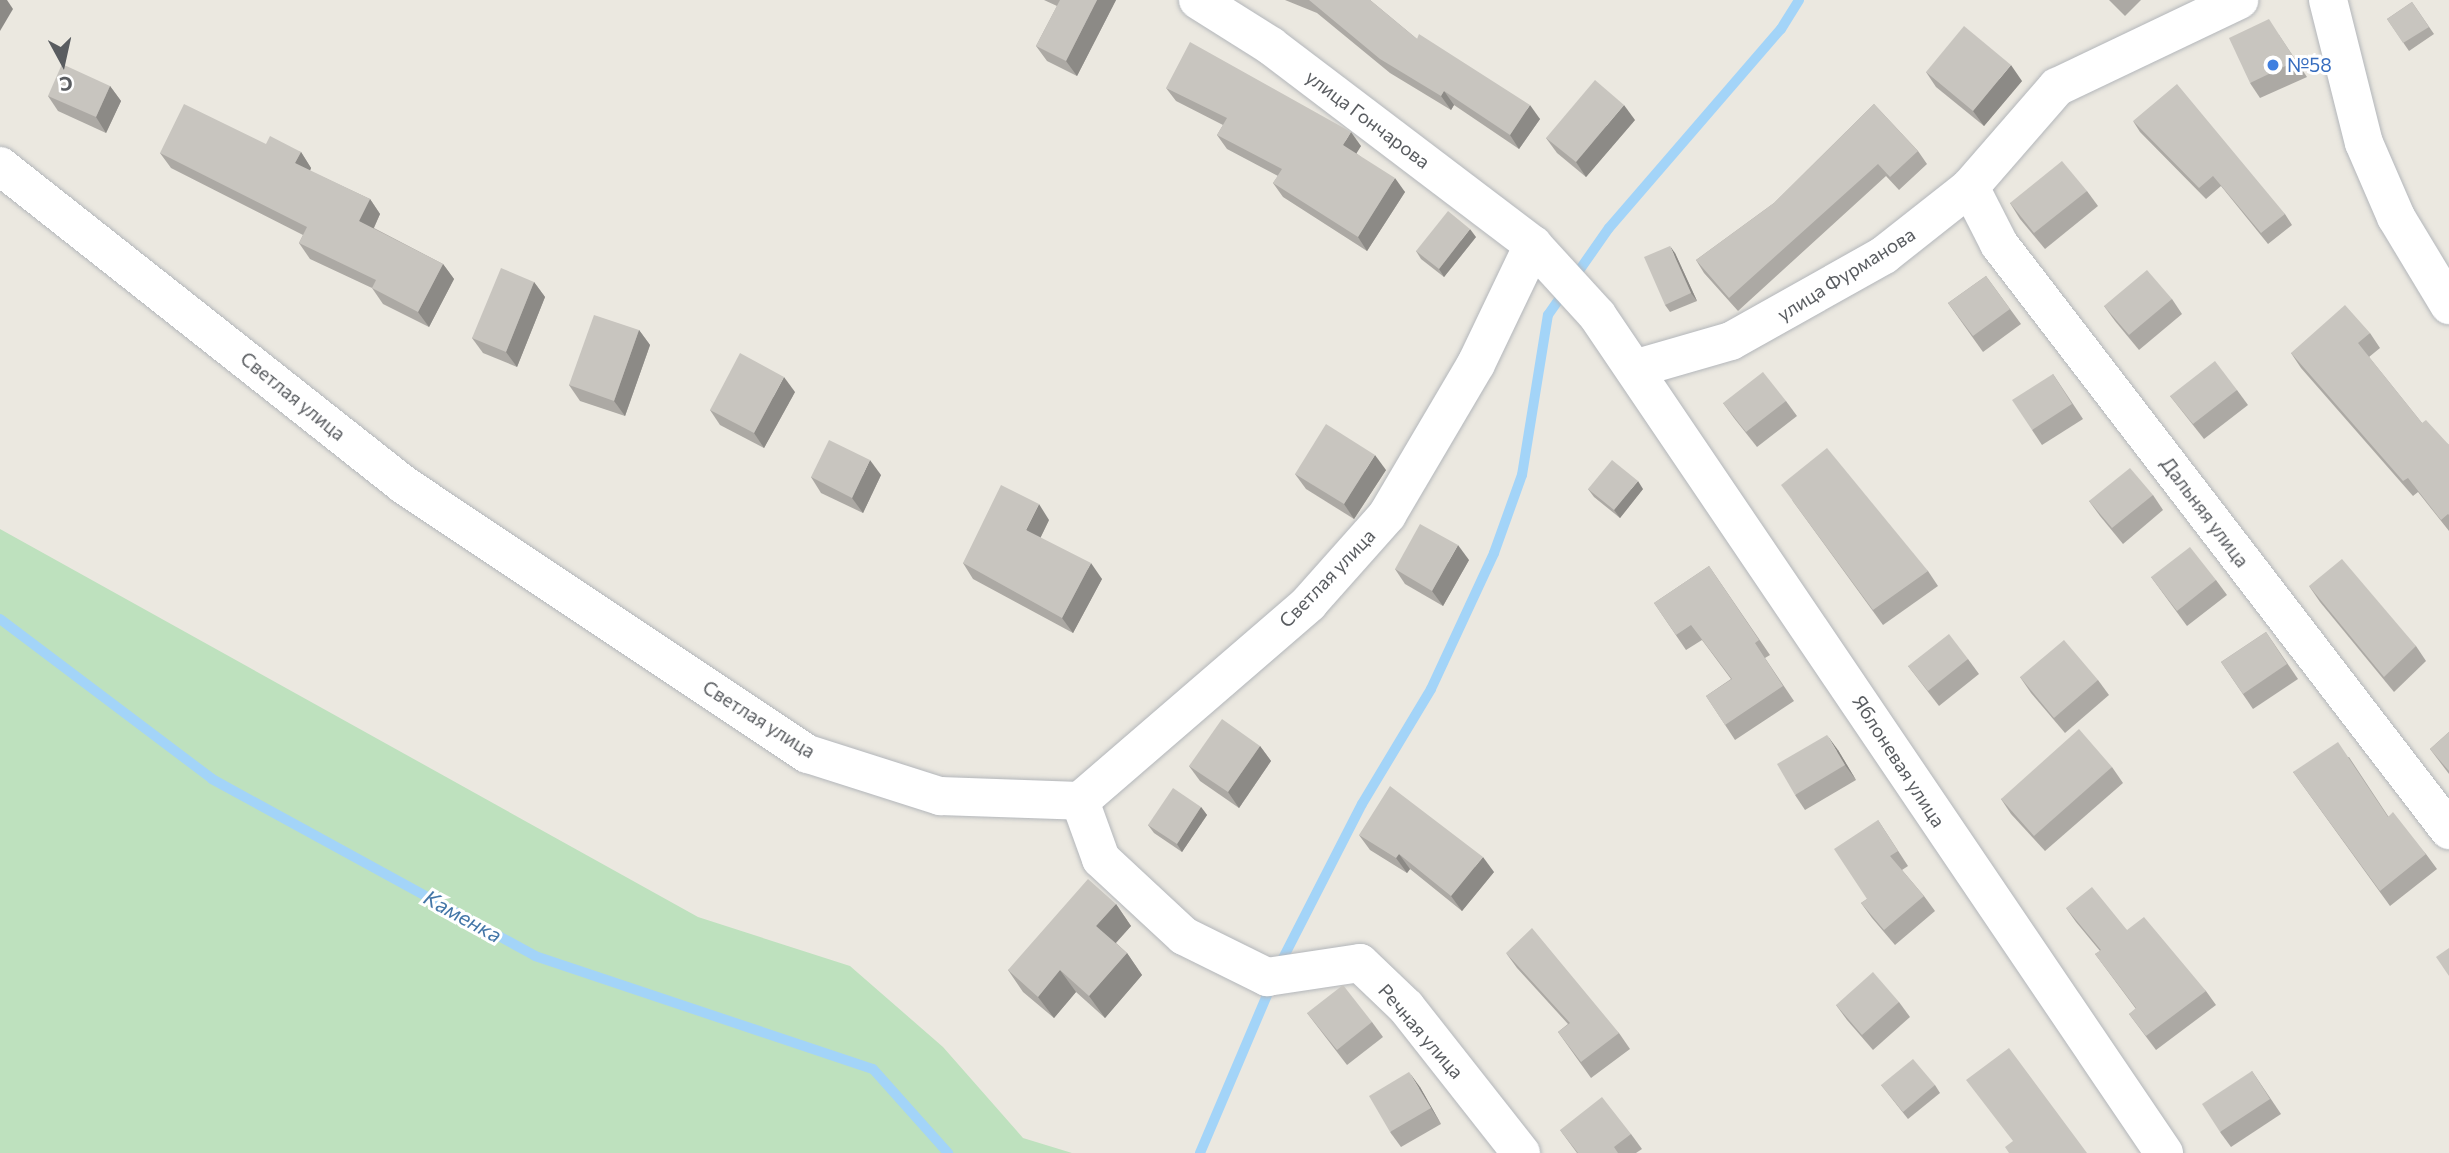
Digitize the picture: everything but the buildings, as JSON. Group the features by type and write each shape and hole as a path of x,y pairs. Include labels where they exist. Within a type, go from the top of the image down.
{"street":[{"name":"улица Гончарова","path":"1198,0 1271,46 1533,245 1597,315"},
{"name":"улица Фурманова","path":"1634,369 1731,341 1791,310 1884,255 1970,187 2057,88 2239,0"},
{"path":"2328,0 2364,143 2396,217 2449,305"},
{"name":"Светлая улица","path":"0,166 404,485 807,754 940,796 1080,801 1309,603 1387,515 1476,364 1533,245"},
{"name":"Дальняя улица","path":"1970,187 1999,244 2449,830"},
{"name":"Яблоневая улица","path":"1597,315 2165,1153"},
{"name":"Речная улица","path":"1080,801 1101,859 1184,936 1267,977 1360,963 1406,1007 1521,1153"}],"green space":[{"path":"0,529 698,917 850,966 943,1047 1023,1138 1072,1153 0,1153"}],"waterway":[{"path":"1278,968 1362,804 1431,689 1494,553 1522,475 1548,315 1609,228 1781,29 1799,0"},
{"name":"Каменка","path":"0,619 212,779 535,956 873,1069 948,1153"},
{"path":"1200,1153 1272,983"}],"place":[{"name":"№58","path":"2273,65"}]}
